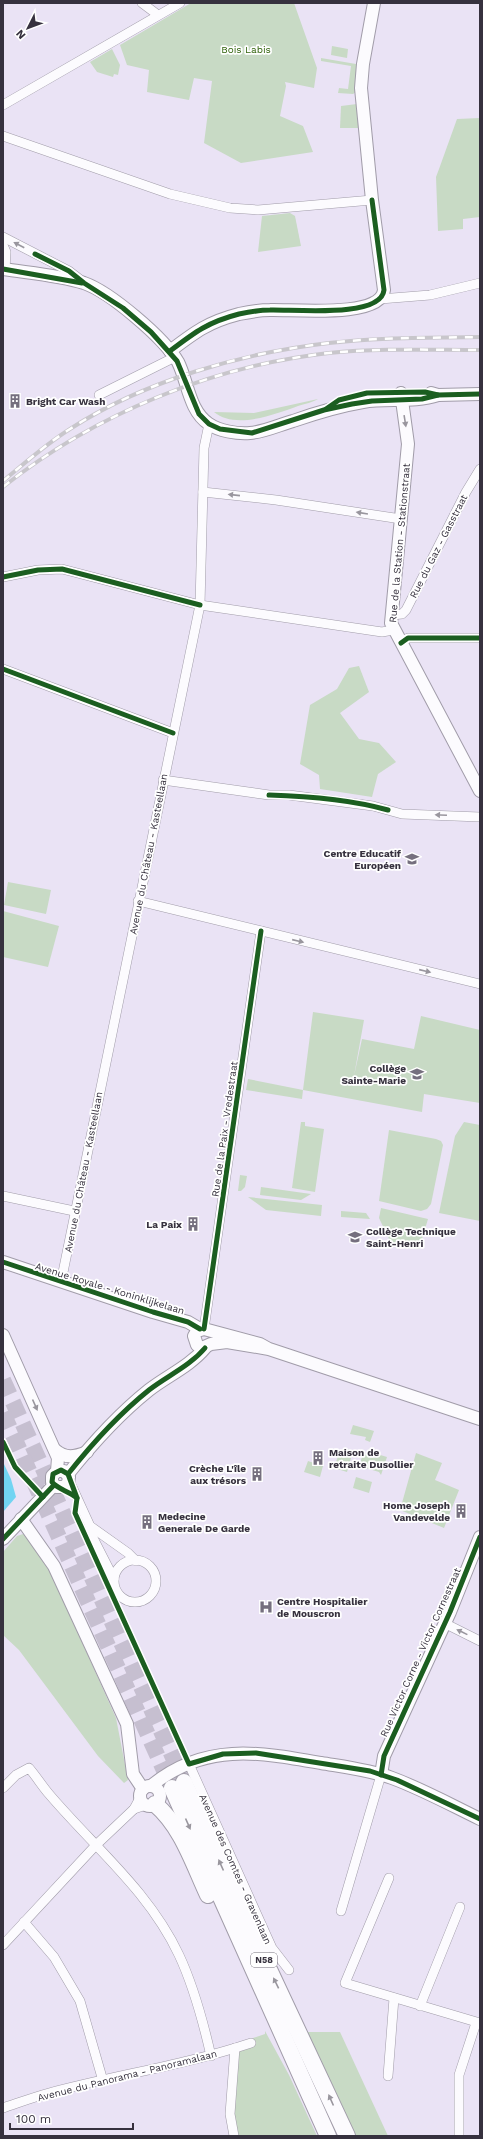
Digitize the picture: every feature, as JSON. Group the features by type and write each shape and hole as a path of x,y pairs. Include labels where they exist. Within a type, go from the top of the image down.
{"highway":[{"path":"157,1791 168,1816 178,1831 242,1969 269,2020 287,2046"},
{"name":"N58","path":"157,1791 287,2046 328,2136"},
{"name":"N58","path":"157,1791 258,1946 347,2136"}],"street":[{"path":"142,3 158,15"},
{"path":"3,105 180,3"},
{"path":"374,3 361,83 372,200 384,290 380,299"},
{"path":"3,136 170,194 230,208 258,210 372,200"},
{"path":"3,237 69,271 84,284 123,308 151,332 172,354 197,412 209,424 226,430 252,433 324,410 335,402 348,397 367,393 425,399 438,395 480,394"},
{"path":"3,245 6,252 4,269 84,284"},
{"path":"99,395 172,354 201,327 239,314 264,310 351,310 370,305 380,299 430,295 480,283"},
{"name":"Rue de la Station - Stationstraat","path":"402,396 408,444 391,615 393,630 480,791"},
{"name":"Avenue du Château - Kasteellaan","path":"61,1282 74,1211 200,605 204,448 209,424"},
{"name":"Rue du Gaz - Gasstraat","path":"391,615 402,614 406,610 466,492 480,470"},
{"path":"203,492 276,500 401,519"},
{"path":"3,577 38,570 62,569 200,605 382,632 393,630"},
{"path":"401,643 408,638 480,638"},
{"path":"3,669 173,733"},
{"path":"163,780 269,795 373,806 402,814 480,817"},
{"path":"138,901 480,984"},
{"name":"Rue de la Paix - Vredestraat","path":"205,1330 261,932"},
{"path":"3,1196 74,1211"},
{"name":"Avenue Royale - Koninklijkelaan","path":"5,1265 188,1322 205,1330 260,1344 269,1349"},
{"path":"3,1539 21,1519 62,1480 132,1405 190,1362 208,1346 213,1338 205,1330 195,1334 194,1339 199,1347 208,1346"},
{"path":"3,1335 55,1450 62,1480 69,1491 77,1498 90,1526 90,1532 94,1542 114,1579 117,1592 126,1600 136,1602 148,1597 154,1588 154,1576 149,1566 136,1561 128,1553 90,1526"},
{"name":"Avenue Royale - Koninklijkelaan","path":"208,1346 227,1342 269,1349 480,1418"},
{"path":"55,1450 60,1454 71,1458 88,1451"},
{"path":"21,1519 54,1566 127,1724 133,1774 157,1791"},
{"path":"94,1542 104,1537"},
{"name":"Rue Victor Corne - Victor Cornestraat","path":"341,1911 381,1775 384,1756 444,1624 480,1537"},
{"path":"114,1579 121,1566 127,1562 136,1561"},
{"path":"444,1624 480,1641"},
{"path":"3,1945 96,1845 134,1809 189,1764 217,1755 256,1753 370,1771 397,1780 480,1819"},
{"name":"Avenue des Comtes - Gravenlaan","path":"189,1764 272,1948 289,1970"},
{"path":"3,1788 16,1775 29,1768 50,1795 141,1894 170,1938 193,1991 211,2056"},
{"path":"389,1878 345,1983 478,2023 459,2075 459,2136"},
{"path":"420,2006 460,1907"},
{"path":"24,1922 54,1957 80,2001 103,2081"},
{"path":"388,2076 394,1998"},
{"name":"Avenue du Panorama - Panoramalaan","path":"3,2108 49,2093 211,2056 250,2043"},
{"path":"234,2136 230,2114 235,2048"}],"green space":[{"name":"Bois Labis","path":"191,3 294,3 317,68 314,88 285,82 286,86 280,116 303,126 313,152 241,163 204,143 212,81 194,78 189,100 147,92 149,70 127,65 120,45"},
{"path":"332,46 348,49 347,58 331,55"},
{"path":"112,49 120,65 118,75 114,74 113,77 97,72 90,62"},
{"path":"321,58 356,64 356,92 353,94 338,93 339,88 348,89 351,66 321,61"},
{"path":"357,104 361,128 340,128 341,106"},
{"path":"480,118 480,217 463,219 463,229 438,231 436,177 457,119"},
{"path":"290,213 295,216 301,246 258,252 262,216"},
{"path":"318,399 279,413 256,419 233,420 214,412 254,413"},
{"path":"359,666 369,692 340,713 359,739 379,743 396,762 378,774 372,797 320,789 319,775 300,764 310,705 337,689 349,668"},
{"path":"8,882 51,890 46,914 4,905"},
{"path":"3,911 59,926 48,967 3,957"},
{"name":"Collège Sainte-Marie","path":"313,1012 364,1020 354,1076 362,1039 414,1049 421,1016 480,1030 480,1103 424,1094 422,1112 303,1090"},
{"path":"248,1079 303,1090 302,1099 246,1090"},
{"path":"301,1122 305,1122 305,1126 324,1129 315,1192 292,1188"},
{"path":"464,1122 480,1125 480,1221 439,1213 455,1136"},
{"path":"389,1130 436,1139 441,1141 443,1145 431,1204 427,1209 421,1211 379,1201"},
{"path":"240,1175 247,1176 245,1187 241,1191 238,1191"},
{"path":"261,1187 311,1194 301,1200 260,1195"},
{"path":"248,1197 322,1205 321,1216 266,1210"},
{"path":"381,1208 428,1219 419,1249 392,1245 379,1218"},
{"path":"341,1211 366,1213 370,1219 341,1217"},
{"path":"353,1425 374,1431 370,1442 365,1440 366,1437 350,1434"},
{"path":"348,1449 353,1451 347,1472 334,1468 340,1450 347,1452"},
{"path":"416,1453 442,1463 435,1480 459,1490 444,1528 400,1510"},
{"path":"363,1454 375,1458 377,1454 387,1457 381,1475 379,1472 359,1466"},
{"path":"308,1461 323,1466 320,1477 304,1472"},
{"path":"356,1477 372,1482 369,1493 353,1488"},
{"path":"23,1534 29,1538 49,1568 116,1718 128,1780 124,1783 98,1756 19,1650 3,1635 3,1552 17,1536"},
{"path":"265,2031 289,2075 317,2136 238,2136 234,2113 239,2050 254,2045 253,2038 265,2034"},
{"path":"306,2032 340,2032 388,2136 353,2136"}],"water":[{"path":"3,1462 11,1479 16,1497 3,1512"}],"tunnel":[{"path":"3,1380 184,1782"},
{"path":"3,1413 172,1788"}],"railway":[{"path":"3,481 52,441 99,412 162,383 228,362 296,348 348,341 480,337"},
{"path":"3,487 76,437 116,416 199,382 242,369 285,359 348,351 480,350"}],"cycle path":[{"path":"170,351 202,328 219,320 239,314 266,310 315,311 352,309 368,305 379,299 384,290 372,200"},
{"path":"35,254 69,271 84,283 123,308 151,332 177,361 199,414 209,424 220,429 252,433 324,410 352,404 372,401 422,399 438,395"},
{"path":"3,269 82,283"},
{"path":"326,409 339,400 367,393 425,392 438,395 480,394"},
{"path":"3,577 38,570 62,569 200,605"},
{"path":"401,643 408,638 480,638"},
{"path":"3,669 173,733"},
{"path":"269,795 329,799 388,810"},
{"path":"204,1329 261,931"},
{"path":"3,1262 153,1312 188,1322 200,1329"},
{"path":"68,1474 116,1419 149,1390 185,1366 205,1348"},
{"path":"3,1442 15,1467 43,1497"},
{"path":"61,1470 68,1474 77,1498 52,1482 53,1474 61,1470"},
{"path":"3,1539 54,1485"},
{"path":"77,1498 75,1513 189,1764 223,1754 256,1753 370,1771 397,1780 480,1819"},
{"path":"381,1775 384,1756 450,1612 480,1537"}],"place":[{"name":"Bright Car Wash","path":"15,401"},
{"name":"Centre Educatif Européen","path":"412,859"},
{"name":"Collège Sainte-Marie","path":"417,1074"},
{"name":"La Paix","path":"193,1224"},
{"name":"Collège Technique Saint-Henri","path":"355,1237"},
{"name":"Maison de retraite Dusollier","path":"318,1458"},
{"name":"Crèche L'île aux trésors","path":"257,1474"},
{"name":"Home Joseph Vandevelde","path":"461,1511"},
{"name":"Medecine Generale De Garde","path":"147,1522"},
{"name":"Centre Hospitalier de Mouscron","path":"266,1607"}]}
